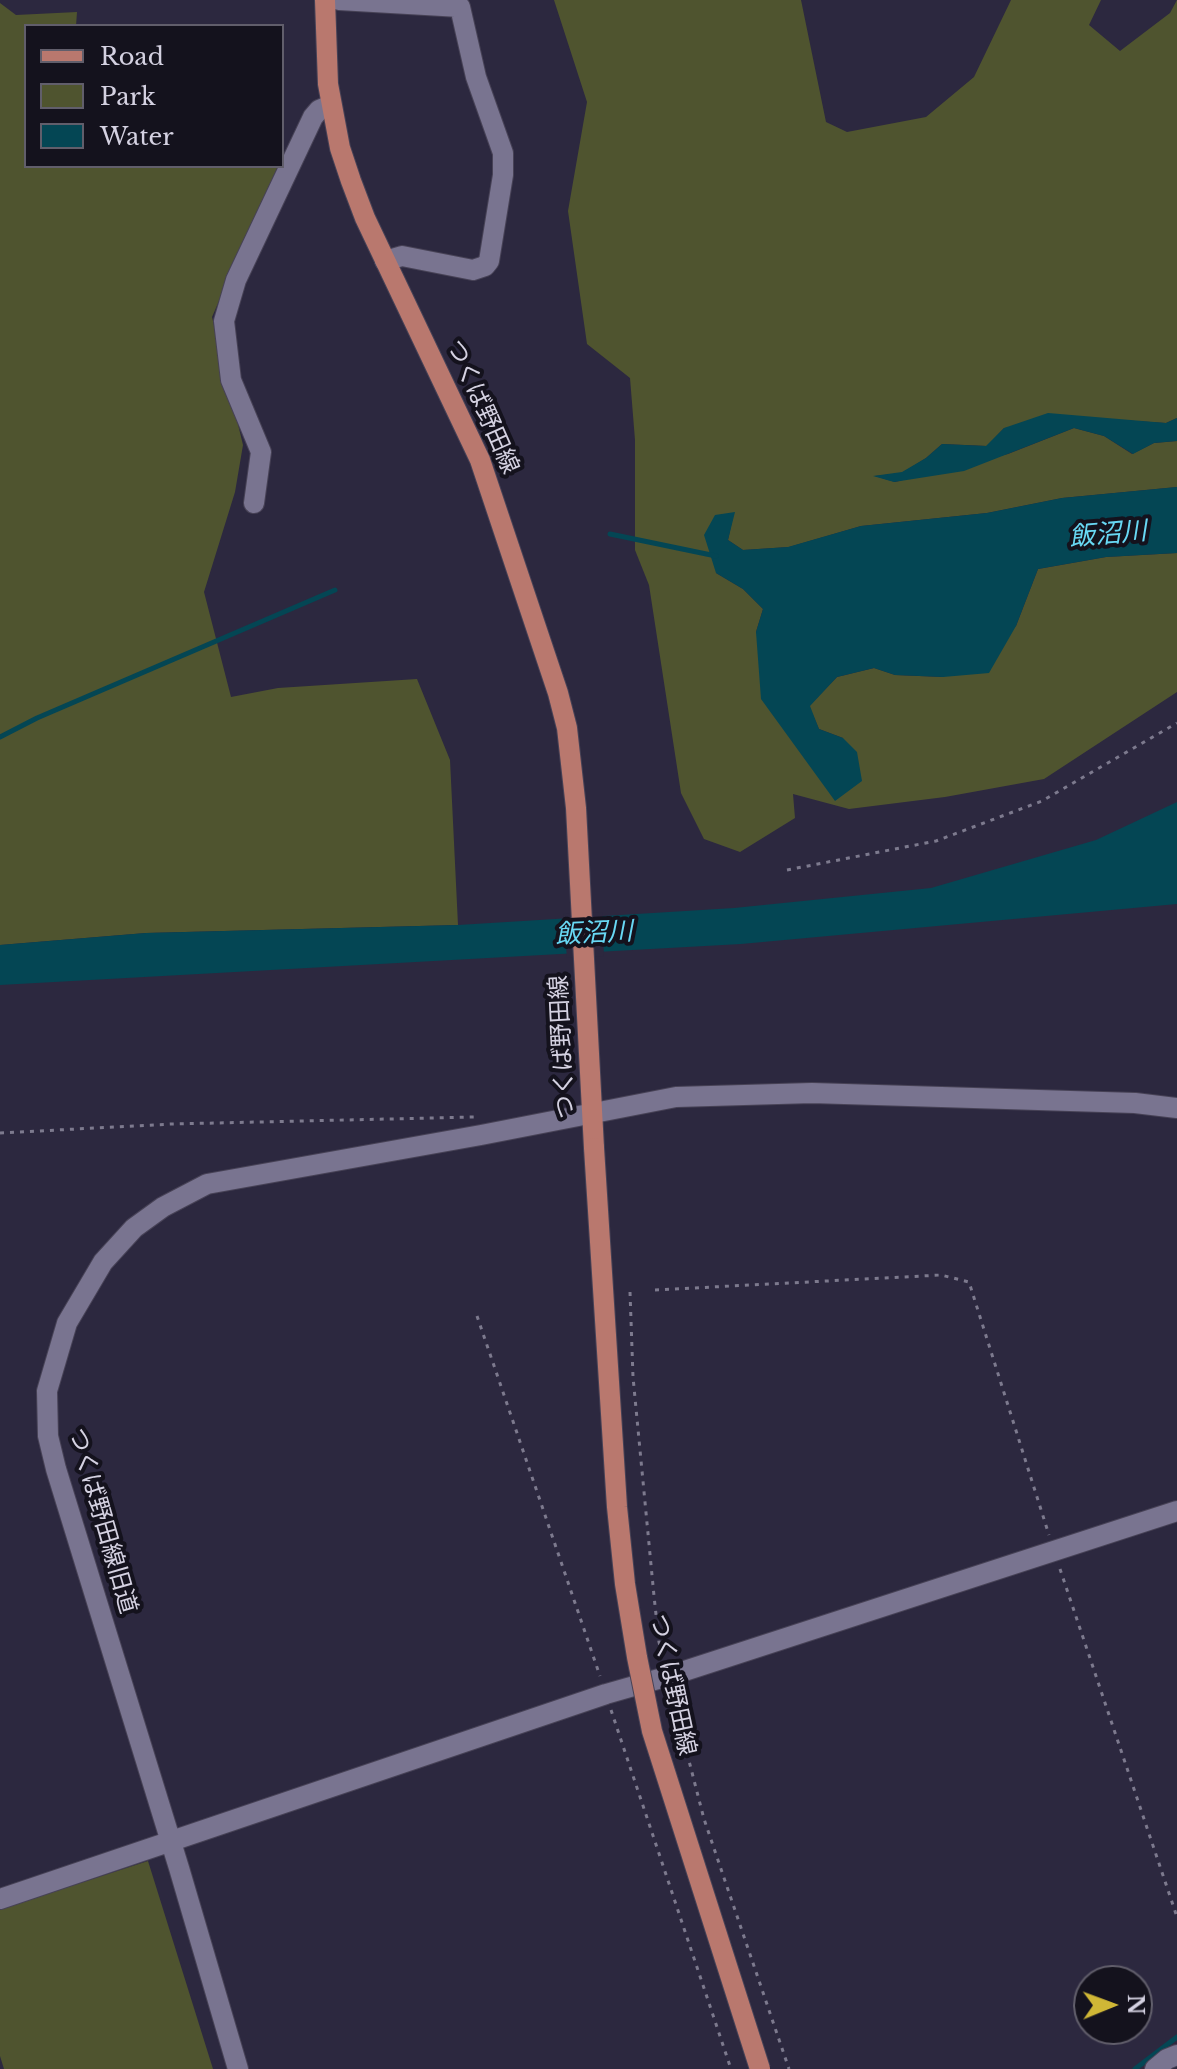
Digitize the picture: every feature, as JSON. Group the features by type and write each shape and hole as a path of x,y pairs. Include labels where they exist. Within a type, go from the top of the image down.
{"main road":[{"name":"つくば野田線","path":"325,0 331,105 351,181 385,261 480,460 558,693 573,765 591,1114 617,1507 625,1584 652,1731 760,2069"}],"street":[{"path":"339,0 460,7 476,77 503,153 501,189 489,261 485,266 473,270 402,256 385,261"},
{"path":"254,503 261,452 231,380 224,321 236,280 313,117 319,110 331,105"},
{"name":"つくば野田線旧道","path":"238,2069 48,1436 47,1391 67,1323 103,1262 134,1228 163,1207 207,1184 676,1097 812,1093 1135,1103"},
{"path":"1135,1103 1177,1100"},
{"path":"1135,1103 1177,1108"},
{"path":"0,1899 606,1694 1177,1511"},
{"path":"1155,2069 1177,2055"}],"path":[{"path":"787,870 936,841 1016,811 1042,801 1177,723"},
{"path":"0,1133 172,1124 473,1116 499,1131"},
{"path":"655,1290 941,1275 969,1282 1054,1552 1177,1917"},
{"path":"630,1292 633,1377 659,1642 704,1819 789,2069"},
{"path":"477,1316 731,2069"}],"green space":[{"path":"554,0 801,0 826,122 847,132 926,117 974,77 1011,0 1101,0 1089,25 1120,51 1170,13 1177,0 1177,418 1166,423 1119,420 1004,428 987,446 942,444 902,473 875,476 895,482 1008,454 1074,428 1104,436 1132,454 1154,443 1177,441 1177,487 1062,498 987,513 861,526 789,547 743,550 728,540 734,512 716,573 743,589 763,609 756,632 835,800 843,738 819,729 809,706 837,677 874,668 895,675 943,677 1016,626 1038,569 1106,557 1177,553 1177,692 1044,779 945,797 849,809 793,794 795,818 740,852 704,839 681,793 649,585 635,550 635,440 630,378 587,344 568,211 587,102"},
{"path":"0,3 16,15 77,12 76,24 24,24 24,168 277,168 212,317 243,445 235,492 204,592 231,697 278,688 417,679 450,760 458,925 146,933 0,945"},
{"path":"148,1861 213,2069 4,2069 0,2056 0,1909"}],"water":[{"path":"1048,413 1166,423 1177,418 1177,441 1154,443 1133,454 1104,436 1074,428 964,471 894,482 873,476 902,472 942,444 986,446 1004,428"},
{"path":"1177,487 1177,553 1106,557 1038,569 1016,626 989,673 943,677 895,675 874,668 837,677 810,706 819,729 843,738 857,752 862,781 835,801 761,699 756,632 763,609 743,589 716,573 704,535 715,515 735,512 728,540 743,550 788,547 861,526 987,513 1062,498"},
{"path":"1177,802 1177,904 741,944 0,985 0,945 146,933 458,925 734,908 931,888 1096,840"}],"pier":[{"path":"602,912 604,956 567,958 563,914"}],"waterway":[{"name":"飯沼川","path":"610,534 716,556"},
{"name":"飯沼川","path":"0,737 37,718 335,590"},
{"path":"1135,2069 1177,2037"}]}
